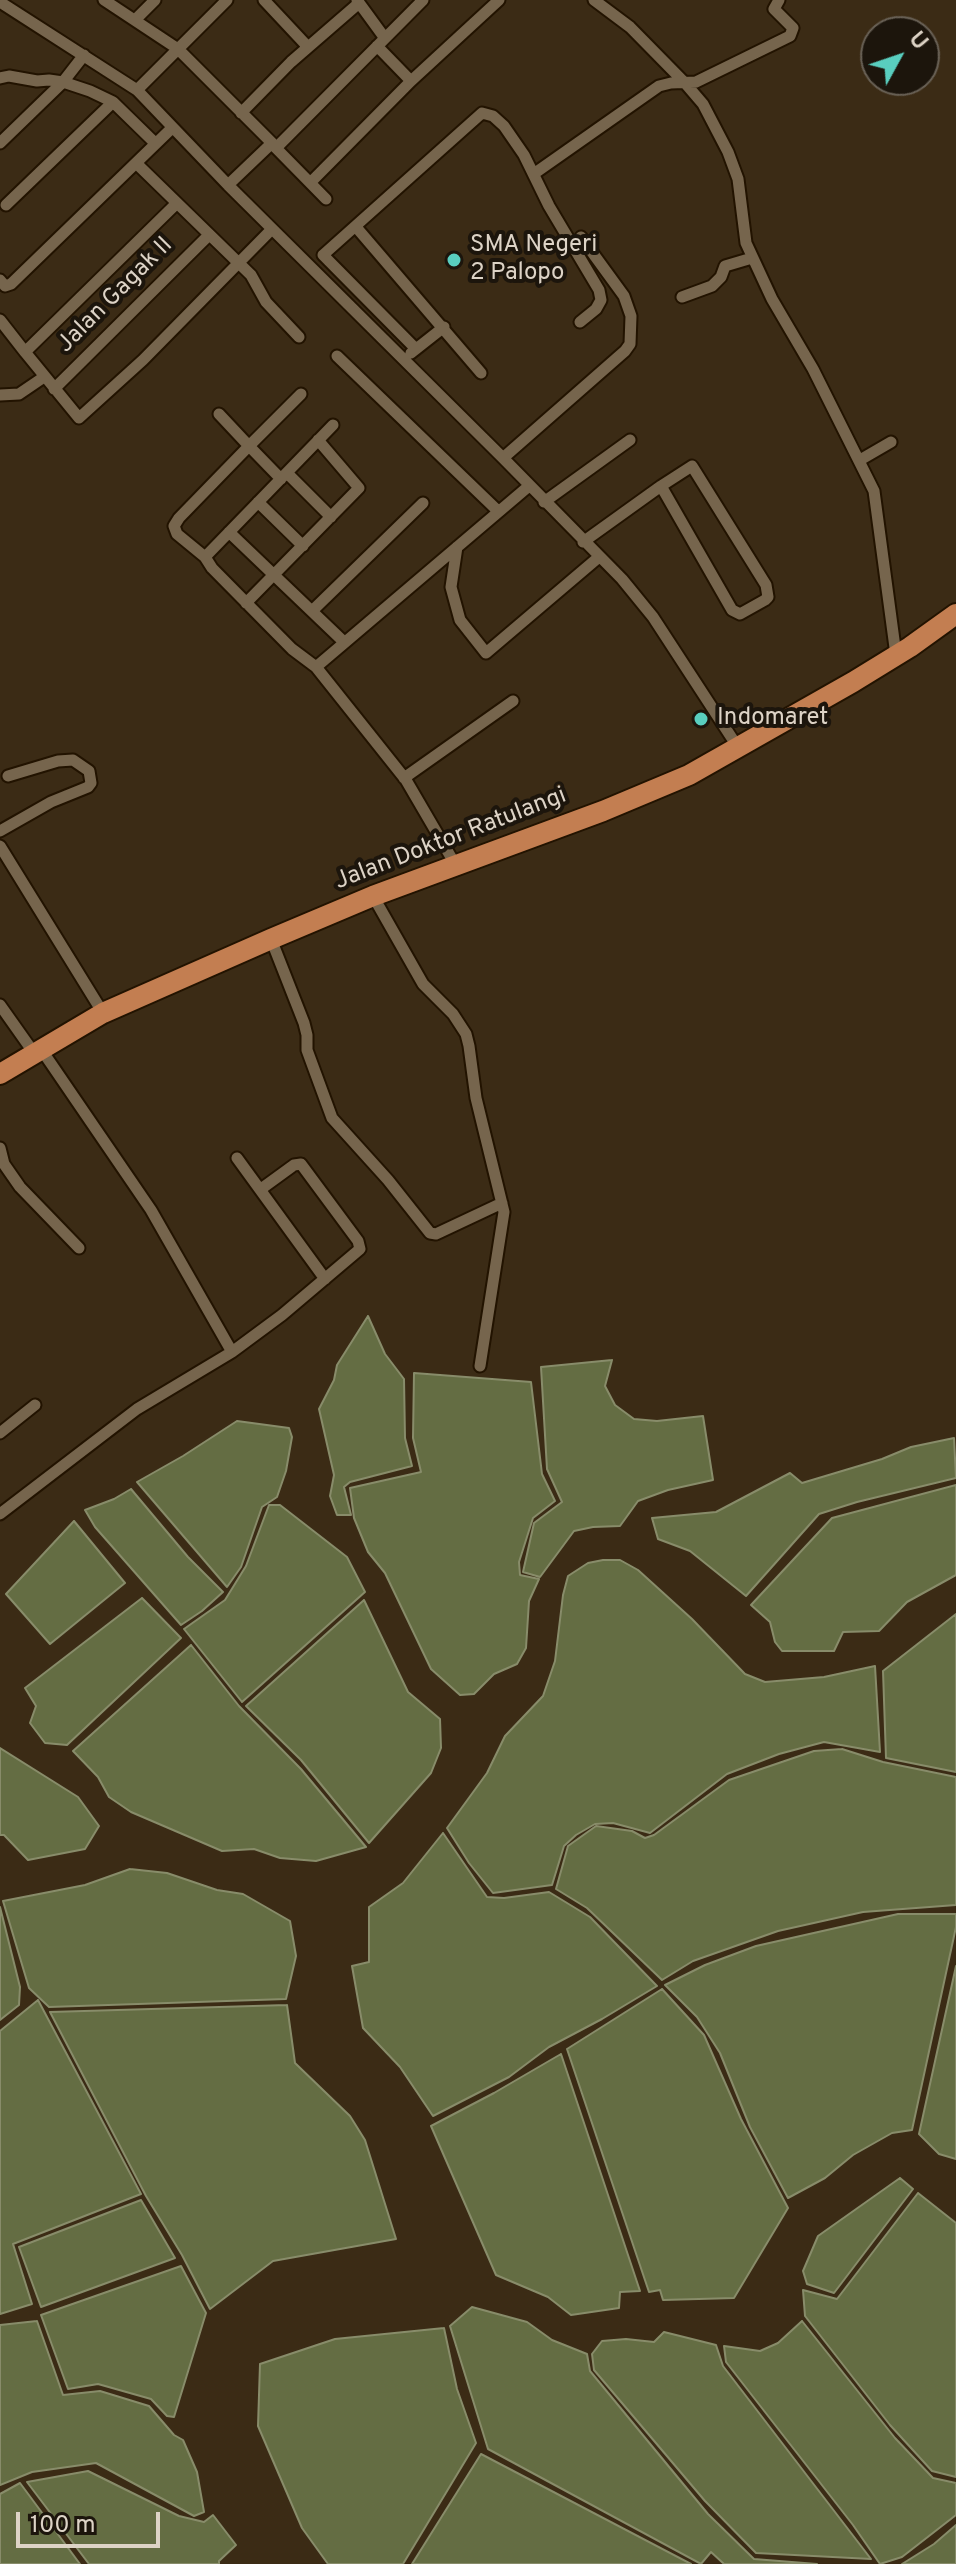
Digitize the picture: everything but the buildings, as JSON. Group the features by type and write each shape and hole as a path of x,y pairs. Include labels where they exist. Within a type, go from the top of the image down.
{"highway":[{"name":"Jalan Doktor Ratulangi","path":"0,1074 103,1013 271,939 373,896 603,811 689,775 739,749 921,640 956,614"}],"street":[{"path":"104,0 178,49 326,199"},
{"path":"135,20 155,0"},
{"path":"137,90 227,0"},
{"path":"264,0 308,47"},
{"path":"228,185 274,146 423,0"},
{"path":"311,182 411,81 499,0"},
{"path":"594,0 638,35 685,83 703,104 728,152 738,179 746,243 752,258 861,460 876,499 896,655"},
{"path":"535,173 659,86 704,79 790,36 793,28 774,9 779,0"},
{"path":"241,113 358,1 381,42 411,81"},
{"path":"0,2 137,90 228,185 503,458 622,579 653,617 739,749"},
{"path":"0,143 63,82 84,55"},
{"path":"0,78 9,76 63,82 90,91 113,102 154,142"},
{"path":"2,204 113,102"},
{"path":"311,266 482,113 493,116 504,126 535,173 549,206 599,290 601,300 596,309 580,322"},
{"path":"2,286 11,284 154,142 172,128"},
{"path":"136,163 238,262 258,284 266,302 299,337"},
{"path":"25,352 177,203"},
{"path":"356,227 481,373"},
{"path":"0,320 76,416 83,417 272,229"},
{"name":"Jalan Gagak II","path":"54,389 209,235"},
{"path":"503,458 630,344 631,316 624,296 581,237"},
{"path":"323,255 416,349"},
{"path":"682,297 712,286 721,277 725,266 752,258"},
{"path":"404,358 444,327"},
{"path":"337,356 498,511"},
{"path":"0,395 19,394 44,377"},
{"path":"301,394 174,526 177,534 205,557 212,568 292,649 316,667 404,778 455,864"},
{"path":"219,414 249,446 331,517"},
{"path":"205,557 333,425"},
{"path":"246,603 359,488 318,440"},
{"path":"544,502 630,440"},
{"path":"861,460 891,442"},
{"path":"583,542 661,486 690,466 694,467 766,585 768,597 765,600 740,614 732,610 661,486"},
{"path":"316,667 529,486"},
{"path":"258,502 303,546"},
{"path":"312,611 423,503"},
{"path":"229,532 344,642"},
{"path":"457,547 451,587 460,620 486,653 599,557"},
{"path":"404,778 513,701"},
{"path":"0,831 91,783 89,771 73,760 58,761 8,776"},
{"path":"0,846 103,1013"},
{"path":"373,896 423,984 453,1014 466,1034 476,1098 504,1212 480,1366"},
{"path":"271,939 304,1023 307,1050 332,1118 388,1180 430,1233 436,1234 502,1203"},
{"path":"0,1005 37,1051 151,1210 232,1352"},
{"path":"0,1148 4,1164 20,1187 79,1248"},
{"path":"237,1158 325,1279"},
{"path":"0,1514 137,1409 232,1352 360,1249 342,1219 305,1168 298,1163 261,1189"},
{"path":"0,1433 35,1405"}],"shaded area":[{"path":"368,1316 385,1354 404,1379 405,1438 412,1466 350,1482 344,1487 351,1515 337,1515 330,1496 334,1475 319,1409 334,1380 337,1365"},
{"path":"612,1360 605,1386 615,1405 634,1419 657,1421 703,1416 713,1480 668,1490 638,1501 620,1526 574,1531 540,1577 523,1572 534,1523 562,1502 547,1469 541,1367"},
{"path":"414,1373 531,1382 542,1474 555,1501 533,1518 519,1562 520,1575 539,1579 529,1601 526,1648 517,1664 494,1674 474,1694 460,1695 431,1669 385,1573 368,1552 354,1518 350,1488 421,1472 413,1438"},
{"path":"237,1421 289,1428 292,1437 286,1471 277,1497 262,1507 241,1567 227,1587 137,1482"},
{"path":"954,1438 956,1478 819,1514 746,1596 690,1551 658,1539 652,1518 716,1512 790,1473 802,1483 911,1447"},
{"path":"956,1485 956,1575 907,1602 879,1631 843,1632 834,1651 782,1651 775,1642 770,1622 751,1605 832,1518"},
{"path":"131,1489 188,1557 223,1592 181,1625 95,1527 85,1510"},
{"path":"269,1505 280,1505 347,1557 365,1592 242,1702 184,1629 225,1600 246,1566"},
{"path":"74,1521 125,1583 50,1644 6,1594"},
{"path":"620,1560 638,1570 692,1619 745,1674 765,1682 824,1677 875,1666 880,1752 824,1742 779,1754 727,1774 650,1833 613,1823 595,1824 564,1846 552,1885 493,1893 447,1828 487,1773 505,1736 543,1696 555,1661 568,1576 588,1563"},
{"path":"142,1598 181,1638 67,1745 45,1743 30,1723 36,1706 25,1688"},
{"path":"364,1600 408,1692 440,1719 441,1748 431,1773 369,1843 301,1760 246,1706"},
{"path":"956,1614 956,1772 886,1758 883,1671"},
{"path":"191,1645 239,1706 301,1769 366,1847 316,1861 280,1858 254,1849 222,1851 131,1812 109,1797 98,1777 73,1751"},
{"path":"0,1748 78,1797 99,1826 85,1849 28,1860 4,1835 0,1835"},
{"path":"842,1749 883,1762 956,1777 956,1905 863,1912 778,1931 693,1961 662,1980 587,1908 556,1889 568,1846 596,1826 632,1831 645,1838 654,1835 729,1780 814,1751"},
{"path":"443,1833 487,1897 549,1892 590,1917 657,1986 549,2047 509,2077 433,2116 400,2067 363,2028 352,1966 369,1962 369,1907 403,1883"},
{"path":"130,1869 167,1873 217,1890 243,1894 290,1921 296,1956 286,1999 49,2007 29,1988 3,1901 85,1885"},
{"path":"0,1907 20,1987 19,2005 0,2020"},
{"path":"898,1914 956,1914 956,1927 912,2130 892,2133 853,2155 825,2178 788,2198 750,2127 720,2053 697,2017 665,1985 705,1965 756,1946"},
{"path":"956,1966 956,2159 939,2154 919,2134"},
{"path":"662,1989 704,2035 741,2119 788,2208 734,2298 663,2300 660,2290 649,2292 567,2049"},
{"path":"38,2000 141,2194 13,2244 32,2304 0,2314 0,2031"},
{"path":"287,2005 295,2063 350,2116 365,2140 396,2239 273,2261 210,2309 146,2196 50,2012"},
{"path":"561,2054 640,2291 620,2292 619,2308 571,2315 548,2297 496,2275 431,2126"},
{"path":"900,2178 913,2189 834,2293 807,2284 803,2271 818,2236"},
{"path":"918,2193 956,2223 956,2477 932,2471 890,2425 805,2316 803,2290 837,2299"},
{"path":"141,2200 175,2258 41,2307 19,2247"},
{"path":"181,2266 206,2313 174,2417 167,2416 151,2399 98,2384 68,2389 41,2315"},
{"path":"472,2307 527,2322 552,2340 587,2354 590,2371 708,2514 754,2559 817,2564 724,2564 711,2552 701,2564 488,2449 450,2326"},
{"path":"37,2321 63,2395 100,2391 149,2406 174,2435 183,2440 197,2472 204,2512 194,2516 96,2463 32,2472 0,2485 0,2325"},
{"path":"802,2321 895,2438 933,2478 956,2483 956,2515 902,2557 880,2564 726,2362 724,2346 760,2351 778,2343"},
{"path":"444,2328 457,2389 476,2443 403,2564 328,2564 302,2528 258,2426 260,2364 335,2339"},
{"path":"664,2332 716,2345 723,2366 871,2559 756,2553 705,2501 594,2370 592,2354 602,2341 626,2339 654,2342"},
{"path":"481,2454 691,2564 412,2564"},
{"path":"88,2471 179,2516 204,2522 213,2515 236,2545 219,2564 89,2564 27,2482"},
{"path":"20,2483 80,2564 0,2564 0,2494"},
{"path":"956,2525 956,2564 902,2564 934,2544"}],"place":[{"name":"SMA Negeri 2 Palopo","path":"454,260"},
{"name":"Indomaret","path":"701,719"}]}
